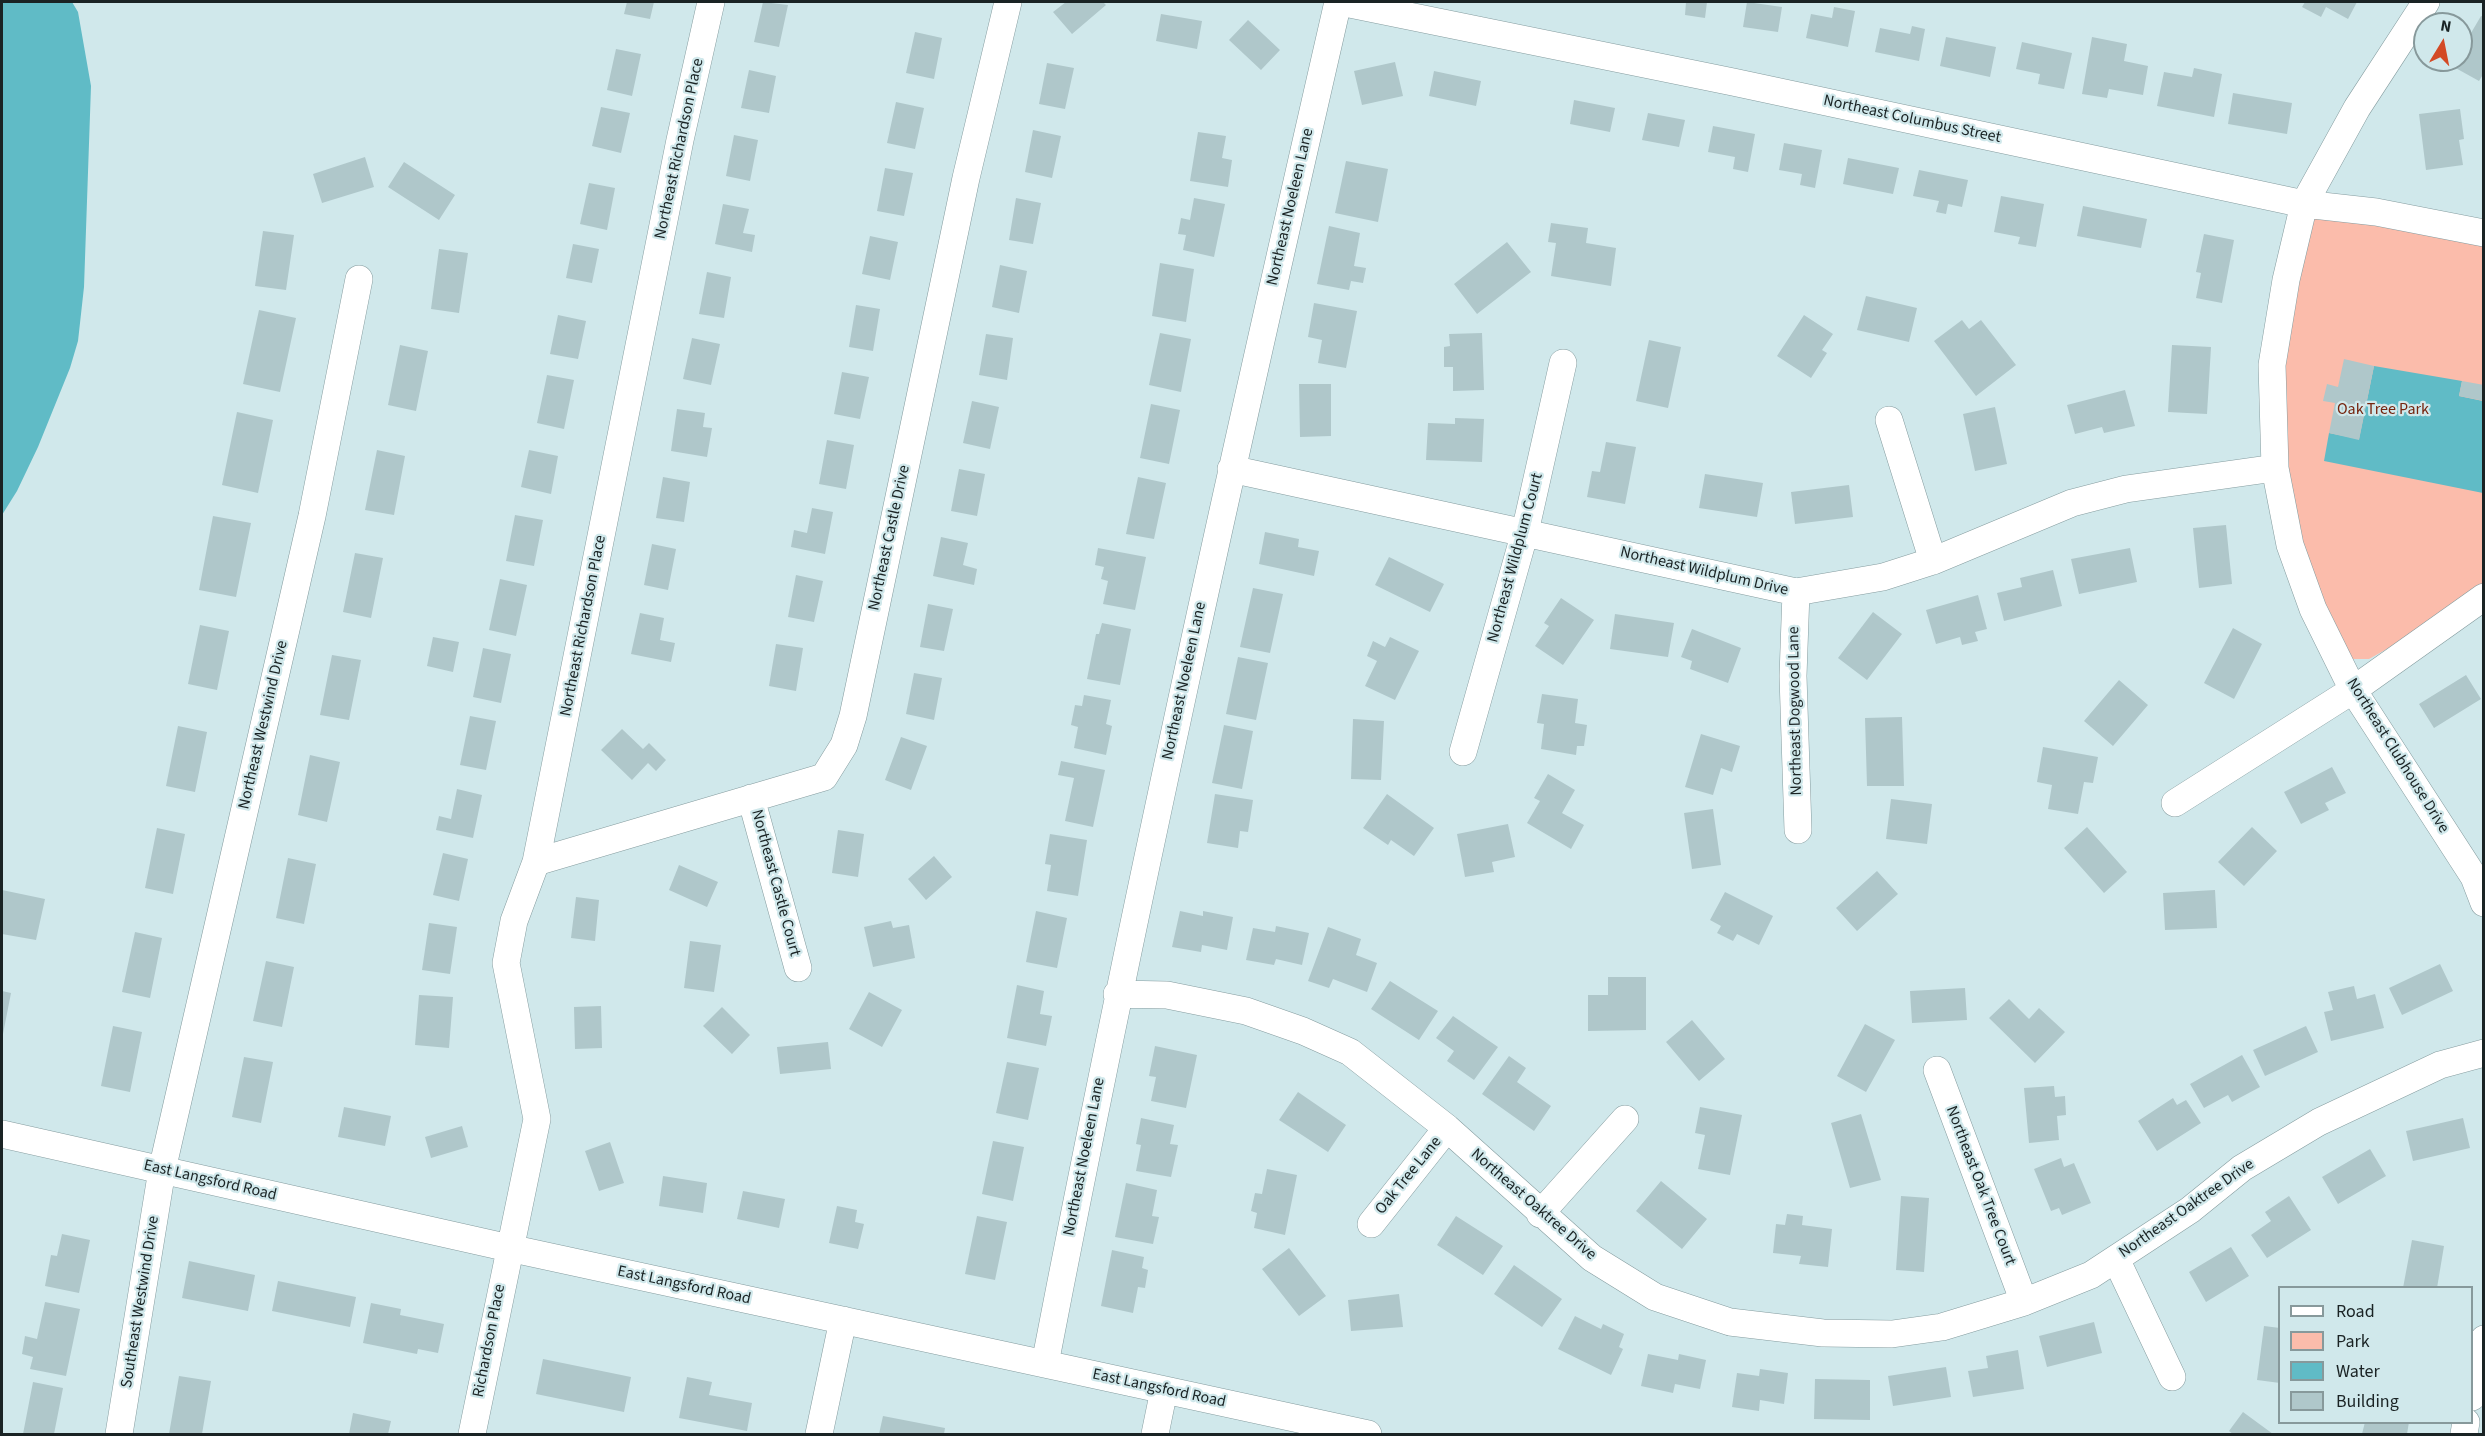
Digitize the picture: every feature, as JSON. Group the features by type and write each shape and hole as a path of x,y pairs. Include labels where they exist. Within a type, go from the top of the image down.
{"street":[{"name":"Northeast Richardson Place","path":"509,1248 537,1119 506,963 514,921 536,862 680,140 711,2"},
{"name":"Northeast Castle Drive","path":"536,862 824,777 844,745 853,716 966,178 1008,2"},
{"name":"Northeast Columbus Street","path":"1339,2 1743,84 2304,204 2376,212 2484,233"},
{"name":"Northeast Noeleen Lane","path":"1045,1364 1117,994 1231,469 1339,2"},
{"name":"Northeast Clubhouse Drive","path":"2426,2 2357,108 2304,204 2286,280 2272,365 2275,468 2290,544 2313,609 2353,690 2474,877 2484,903"},
{"name":"Northeast Westwind Drive","path":"162,1170 312,516 359,279"},
{"name":"Northeast Wildplum Court","path":"1463,752 1525,532 1563,363"},
{"path":"1889,420 1933,561"},
{"name":"Northeast Wildplum Drive","path":"1231,469 1796,592 1883,577 1933,561 2072,504 2126,489 2275,468"},
{"name":"Northeast Dogwood Lane","path":"1796,592 1793,676 1798,830"},
{"path":"2175,803 2353,690 2484,597"},
{"name":"Northeast Castle Court","path":"751,798 798,968"},
{"name":"Northeast Oaktree Drive","path":"1117,994 1167,995 1234,1008 1303,1031 1350,1052 1447,1128 1540,1214 1592,1258 1655,1297 1730,1322 1823,1333 1892,1334 1942,1327 2024,1302 2091,1275 2190,1210 2242,1168 2319,1122 2440,1065 2484,1053"},
{"name":"Northeast Oak Tree Court","path":"1937,1070 2024,1302"},
{"path":"1540,1214 1625,1119"},
{"name":"Oak Tree Lane","path":"1371,1224 1447,1128"},
{"name":"East Langsford Road","path":"2,1134 509,1248 1368,1434"},
{"name":"Southeast Westwind Drive","path":"119,1434 162,1170"},
{"name":"Richardson Place","path":"472,1434 509,1248"},
{"path":"2116,1258 2172,1377"},
{"path":"819,1434 843,1320"},
{"path":"2473,1391 2484,1339"},
{"path":"1155,1434 1164,1390"}],"green space":[{"name":"Oak Tree Park","path":"2317,216 2483,241 2483,587 2419,631 2369,659 2353,659 2347,656 2305,571 2286,486 2280,404 2304,235"}],"water":[{"path":"2,2 72,2 78,12 91,86 84,287 78,341 70,368 38,447 17,491 2,515"},
{"path":"2374,366 2462,381 2459,396 2483,401 2483,493 2324,461 2329,433 2359,439"}],"building":[{"path":"627,2 654,2 650,19 624,14"},
{"path":"763,2 788,5 779,47 754,42"},
{"path":"1066,2 1103,2 1106,5 1072,34 1053,12"},
{"path":"1686,2 1707,2 1705,18 1685,15"},
{"path":"1747,2 1782,7 1778,32 1743,27"},
{"path":"2305,2 2357,2 2348,19 2326,7 2321,17 2302,7"},
{"path":"1834,7 1855,11 1848,47 1806,38 1811,14 1832,18"},
{"path":"1161,14 1202,21 1197,49 1156,41"},
{"path":"2481,16 2484,17 2484,73 2479,81 2463,72 2473,72 2473,30"},
{"path":"1248,20 1280,50 1261,70 1229,40"},
{"path":"1912,26 1925,29 1919,61 1875,52 1880,28 1910,34"},
{"path":"915,32 942,38 934,79 906,73"},
{"path":"1946,37 1996,47 1990,77 1940,66"},
{"path":"2092,37 2127,44 2124,61 2148,66 2143,95 2109,89 2107,98 2082,94"},
{"path":"2022,42 2072,53 2064,89 2038,84 2040,74 2016,69"},
{"path":"616,49 641,54 632,96 607,90"},
{"path":"1395,62 1403,96 1362,105 1354,71"},
{"path":"1047,63 1074,68 1065,109 1039,104"},
{"path":"2194,68 2222,74 2214,117 2157,106 2164,72 2192,77"},
{"path":"749,70 776,76 769,113 741,108"},
{"path":"1434,71 1481,81 1476,106 1429,96"},
{"path":"2233,93 2292,103 2287,134 2228,124"},
{"path":"1574,100 1615,108 1610,132 1570,124"},
{"path":"896,102 924,108 915,149 887,143"},
{"path":"601,107 630,113 621,153 592,146"},
{"path":"2460,109 2464,139 2459,140 2463,165 2426,170 2419,114"},
{"path":"1648,113 1685,120 1679,147 1642,140"},
{"path":"1713,126 1755,134 1748,172 1733,169 1735,157 1708,152"},
{"path":"1033,130 1061,136 1052,178 1025,172"},
{"path":"1198,132 1226,136 1222,158 1232,160 1228,187 1190,181"},
{"path":"734,135 758,140 750,181 726,176"},
{"path":"1784,143 1822,150 1815,188 1800,185 1802,174 1779,170"},
{"path":"365,157 374,187 322,203 313,174"},
{"path":"1848,158 1899,168 1893,194 1843,184"},
{"path":"1346,161 1388,169 1378,222 1335,213"},
{"path":"404,162 455,195 439,220 388,187"},
{"path":"885,168 913,173 904,216 877,211"},
{"path":"1919,170 1968,180 1962,207 1948,204 1946,214 1936,212 1939,201 1913,196"},
{"path":"589,183 615,188 607,230 580,224"},
{"path":"2001,196 2044,204 2036,247 2018,244 2020,237 1994,232"},
{"path":"1016,198 1041,203 1033,244 1009,240"},
{"path":"1194,198 1225,204 1214,257 1183,250 1186,235 1178,234 1181,218 1190,220"},
{"path":"723,204 749,209 743,233 755,235 752,252 715,244"},
{"path":"2083,206 2147,219 2141,248 2077,236"},
{"path":"1551,223 1588,228 1586,243 1616,248 1611,286 1551,276 1556,243 1548,242"},
{"path":"1329,226 1360,233 1354,266 1366,268 1363,283 1351,281 1349,290 1317,284"},
{"path":"263,231 294,235 286,290 255,286"},
{"path":"2204,234 2234,240 2222,303 2196,298 2201,273 2196,272"},
{"path":"870,236 898,242 890,280 862,274"},
{"path":"1507,242 1531,272 1477,314 1454,284"},
{"path":"573,244 599,249 592,283 566,278"},
{"path":"439,249 468,253 459,313 431,309"},
{"path":"1160,263 1194,269 1186,322 1152,316"},
{"path":"1000,265 1027,271 1019,313 992,307"},
{"path":"707,272 731,277 724,318 699,314"},
{"path":"1866,296 1917,308 1909,342 1857,330"},
{"path":"1314,303 1357,311 1346,368 1318,363 1322,340 1308,337"},
{"path":"856,305 880,309 873,351 849,347"},
{"path":"259,310 296,318 280,392 243,384"},
{"path":"558,315 586,321 578,359 550,354"},
{"path":"1804,315 1833,334 1822,350 1827,353 1811,378 1777,356"},
{"path":"1962,320 1969,329 1981,320 2016,365 1976,396 1934,341"},
{"path":"1160,333 1191,339 1181,392 1149,385"},
{"path":"1482,333 1484,390 1453,391 1453,367 1444,367 1444,347 1450,346 1449,334"},
{"path":"986,334 1013,338 1007,380 979,375"},
{"path":"692,338 720,344 711,385 683,379"},
{"path":"1649,340 1681,347 1668,408 1636,401"},
{"path":"400,345 428,351 416,411 388,405"},
{"path":"2172,345 2211,347 2207,414 2168,412"},
{"path":"2344,359 2374,366 2359,440 2329,433 2335,403 2323,401 2327,384 2338,387"},
{"path":"842,372 869,377 860,419 834,414"},
{"path":"547,375 574,380 564,429 537,423"},
{"path":"2462,381 2484,385 2484,401 2459,396"},
{"path":"1299,384 1331,384 1331,436 1300,437"},
{"path":"2125,390 2135,426 2104,433 2102,427 2075,434 2067,405"},
{"path":"972,401 999,407 990,449 963,443"},
{"path":"1151,404 1180,410 1169,464 1140,458"},
{"path":"1995,407 2007,464 1975,471 1963,414"},
{"path":"677,409 705,413 703,427 712,428 707,457 671,451"},
{"path":"237,412 273,420 258,493 222,485"},
{"path":"1455,418 1484,419 1482,462 1426,460 1428,423 1455,424"},
{"path":"827,440 854,445 846,489 819,484"},
{"path":"1606,442 1636,447 1625,504 1587,497 1592,471 1600,472"},
{"path":"377,450 405,456 394,515 365,510"},
{"path":"529,450 558,456 551,494 521,487"},
{"path":"959,469 985,474 977,516 951,511"},
{"path":"1705,474 1763,483 1757,517 1699,508"},
{"path":"663,477 690,482 684,522 656,518"},
{"path":"1138,477 1166,483 1154,539 1126,534"},
{"path":"1849,485 1853,517 1795,524 1791,492"},
{"path":"812,508 833,512 825,554 791,547 794,530 807,533"},
{"path":"515,515 543,520 534,566 506,561"},
{"path":"213,516 251,523 236,597 199,590"},
{"path":"2226,525 2232,584 2199,588 2193,528"},
{"path":"1265,532 1299,539 1298,547 1319,551 1314,576 1259,564"},
{"path":"941,537 968,543 963,565 977,569 974,585 933,576"},
{"path":"652,544 676,549 668,590 644,585"},
{"path":"1098,548 1146,557 1135,610 1103,604 1108,581 1101,579 1104,567 1095,565"},
{"path":"2130,548 2137,582 2079,594 2071,559"},
{"path":"355,553 383,558 371,618 343,612"},
{"path":"1389,557 1444,584 1430,612 1375,585"},
{"path":"2053,570 2062,606 2004,621 1997,593 2022,587 2020,578"},
{"path":"796,575 823,581 814,622 788,617"},
{"path":"500,579 527,585 516,636 489,630"},
{"path":"1253,588 1283,594 1270,653 1240,647"},
{"path":"1978,595 1987,629 1975,632 1978,641 1962,645 1960,637 1936,644 1926,610"},
{"path":"1561,598 1594,620 1563,665 1535,646 1549,626 1544,623"},
{"path":"928,604 953,609 944,651 920,647"},
{"path":"1873,612 1902,634 1867,680 1838,658"},
{"path":"640,613 664,618 660,640 675,643 671,662 631,654"},
{"path":"1615,614 1674,623 1668,657 1610,649"},
{"path":"1102,623 1131,629 1120,685 1087,679 1096,634 1099,634"},
{"path":"200,625 229,631 217,690 188,684"},
{"path":"2233,628 2262,644 2234,699 2204,683"},
{"path":"1692,629 1741,648 1728,683 1690,669 1692,661 1681,657"},
{"path":"433,637 459,642 453,672 427,666"},
{"path":"1390,637 1419,651 1395,700 1365,686 1377,661 1367,656 1373,641 1385,647"},
{"path":"776,644 803,648 796,691 769,686"},
{"path":"483,648 511,654 501,703 473,697"},
{"path":"332,655 361,660 349,720 320,715"},
{"path":"1238,657 1268,663 1256,720 1226,714"},
{"path":"914,673 942,678 934,720 906,714"},
{"path":"2466,675 2481,699 2434,728 2419,704"},
{"path":"2119,680 2148,705 2113,746 2084,721"},
{"path":"1542,694 1578,699 1575,723 1587,725 1584,746 1577,746 1576,755 1541,749 1544,724 1537,723"},
{"path":"1084,695 1111,700 1106,724 1112,726 1106,755 1074,748 1078,727 1071,725 1075,705 1082,706"},
{"path":"470,716 496,721 486,770 460,765"},
{"path":"1902,717 1904,786 1867,786 1865,718"},
{"path":"1353,719 1384,721 1381,780 1351,779"},
{"path":"1224,725 1253,731 1242,789 1212,783"},
{"path":"178,726 207,732 195,792 166,786"},
{"path":"622,729 643,749 649,743 666,760 656,771 648,763 632,780 601,750"},
{"path":"1701,734 1740,746 1732,772 1721,768 1713,795 1685,787"},
{"path":"901,737 927,746 911,790 885,780"},
{"path":"2043,747 2098,757 2093,783 2084,782 2078,814 2048,809 2052,785 2037,782"},
{"path":"310,755 340,762 327,822 298,815"},
{"path":"1061,761 1105,770 1093,827 1065,821 1074,778 1058,775"},
{"path":"2332,767 2346,793 2325,803 2329,810 2301,824 2284,792"},
{"path":"1548,774 1575,790 1562,813 1584,825 1571,849 1527,823 1540,801 1534,798"},
{"path":"457,789 482,795 473,838 436,830 439,816 451,819"},
{"path":"1215,794 1253,800 1248,832 1240,831 1238,848 1207,843"},
{"path":"1387,794 1434,828 1414,856 1391,840 1388,845 1363,828"},
{"path":"1891,799 1932,804 1927,844 1886,839"},
{"path":"1713,809 1721,865 1692,869 1684,813"},
{"path":"1508,824 1515,857 1492,862 1494,872 1465,877 1457,834"},
{"path":"2087,827 2127,872 2104,893 2064,848"},
{"path":"2252,827 2277,851 2244,886 2218,862"},
{"path":"157,828 185,834 173,894 145,888"},
{"path":"838,830 864,834 858,877 832,873"},
{"path":"1050,834 1087,840 1078,896 1047,891 1051,865 1045,864"},
{"path":"443,853 468,859 459,901 433,895"},
{"path":"934,856 952,877 926,900 908,879"},
{"path":"288,858 316,864 304,924 276,918"},
{"path":"679,865 718,882 707,907 669,890"},
{"path":"1877,871 1898,894 1857,931 1836,908"},
{"path":"2,890 45,899 36,940 2,934"},
{"path":"2215,890 2217,928 2165,930 2163,893"},
{"path":"1725,892 1773,916 1759,945 1737,934 1733,941 1717,933 1721,926 1710,920"},
{"path":"576,897 599,900 595,941 571,938"},
{"path":"1036,911 1067,918 1057,968 1026,962"},
{"path":"1180,911 1203,916 1203,911 1233,917 1227,950 1202,945 1201,952 1172,947"},
{"path":"891,921 893,928 909,925 915,958 873,967 864,927"},
{"path":"429,923 457,927 450,974 422,970"},
{"path":"1276,926 1309,933 1302,965 1276,959 1274,965 1246,960 1253,928 1275,932"},
{"path":"1328,927 1361,939 1356,955 1377,963 1367,992 1333,979 1329,988 1308,981"},
{"path":"135,932 162,938 150,998 122,992"},
{"path":"690,941 721,945 714,992 684,988"},
{"path":"266,961 294,967 282,1027 253,1021"},
{"path":"2440,964 2453,991 2402,1015 2389,988"},
{"path":"1608,977 1646,977 1646,1030 1588,1031 1588,995 1608,995"},
{"path":"1390,981 1438,1011 1419,1040 1371,1009"},
{"path":"1017,985 1044,991 1040,1014 1052,1016 1046,1046 1007,1038"},
{"path":"2354,986 2357,999 2375,994 2384,1028 2331,1041 2324,1012 2333,1010 2328,992"},
{"path":"1965,988 1967,1020 1912,1023 1910,991"},
{"path":"2,991 11,993 3,1034 2,1034"},
{"path":"869,992 902,1010 882,1047 849,1029"},
{"path":"419,995 453,997 449,1048 415,1045"},
{"path":"2009,999 2029,1019 2039,1008 2065,1032 2035,1063 1989,1018"},
{"path":"601,1006 602,1048 575,1049 574,1007"},
{"path":"722,1007 750,1035 732,1054 703,1026"},
{"path":"1453,1016 1498,1047 1474,1080 1447,1061 1454,1051 1436,1038"},
{"path":"1692,1020 1725,1059 1699,1081 1666,1042"},
{"path":"1865,1024 1895,1040 1866,1092 1837,1076"},
{"path":"113,1026 142,1032 130,1092 101,1086"},
{"path":"2306,1026 2318,1052 2265,1076 2253,1050"},
{"path":"828,1042 831,1069 780,1074 777,1047"},
{"path":"1155,1046 1197,1055 1186,1108 1151,1101 1156,1077 1149,1076"},
{"path":"2242,1055 2260,1087 2232,1102 2228,1095 2204,1108 2190,1084"},
{"path":"1509,1056 1526,1068 1517,1082 1551,1106 1534,1131 1482,1094"},
{"path":"244,1057 273,1062 261,1123 232,1117"},
{"path":"1007,1062 1039,1068 1028,1120 996,1113"},
{"path":"2054,1086 2055,1097 2065,1096 2066,1115 2057,1116 2059,1140 2029,1143 2024,1088"},
{"path":"1298,1092 1346,1125 1328,1152 1279,1120"},
{"path":"2173,1098 2177,1105 2186,1100 2201,1123 2157,1151 2138,1121"},
{"path":"344,1107 391,1116 385,1146 338,1137"},
{"path":"1700,1107 1742,1115 1730,1175 1698,1169 1705,1135 1695,1133"},
{"path":"1861,1114 1881,1180 1850,1188 1831,1123"},
{"path":"1141,1118 1174,1125 1170,1144 1178,1145 1171,1177 1136,1171 1141,1145 1136,1144"},
{"path":"2463,1118 2470,1148 2413,1161 2406,1131"},
{"path":"462,1126 468,1147 431,1158 425,1137"},
{"path":"993,1141 1024,1147 1013,1201 982,1194"},
{"path":"610,1142 624,1183 599,1191 585,1151"},
{"path":"2370,1149 2386,1176 2338,1204 2322,1177"},
{"path":"2061,1158 2064,1167 2074,1163 2091,1203 2062,1215 2059,1208 2051,1211 2034,1169"},
{"path":"1267,1169 1297,1175 1285,1235 1254,1228 1257,1213 1251,1211 1255,1193 1262,1194"},
{"path":"663,1176 707,1183 703,1213 659,1206"},
{"path":"1661,1181 1707,1219 1682,1249 1636,1211"},
{"path":"1126,1183 1157,1190 1152,1216 1159,1217 1153,1244 1115,1237"},
{"path":"743,1191 785,1199 779,1228 737,1219"},
{"path":"1901,1196 1929,1198 1924,1272 1896,1270"},
{"path":"2289,1196 2311,1230 2267,1258 2251,1235 2271,1221 2265,1212"},
{"path":"837,1206 857,1210 855,1222 864,1224 858,1249 829,1243"},
{"path":"1787,1214 1803,1216 1802,1225 1832,1229 1828,1267 1799,1264 1801,1256 1773,1253 1776,1224 1785,1225"},
{"path":"977,1216 1007,1222 995,1280 965,1274"},
{"path":"1456,1216 1503,1246 1483,1275 1437,1245"},
{"path":"62,1234 90,1240 79,1293 45,1286 51,1255 57,1256"},
{"path":"2412,1240 2444,1246 2437,1286 2403,1286"},
{"path":"2231,1247 2249,1276 2206,1302 2189,1272"},
{"path":"1289,1248 1326,1296 1299,1316 1262,1269"},
{"path":"1112,1250 1144,1257 1142,1268 1148,1270 1145,1288 1138,1287 1133,1313 1101,1306"},
{"path":"189,1261 255,1275 248,1311 182,1298"},
{"path":"1514,1265 1562,1299 1542,1327 1494,1294"},
{"path":"278,1281 356,1297 350,1327 272,1311"},
{"path":"1399,1294 1403,1327 1351,1331 1348,1300"},
{"path":"45,1302 80,1309 66,1376 30,1369 33,1357 22,1354 25,1336 37,1339"},
{"path":"371,1303 401,1309 400,1315 444,1324 438,1353 418,1349 417,1354 363,1343"},
{"path":"1575,1316 1601,1329 1603,1324 1624,1334 1619,1347 1623,1349 1611,1375 1558,1349"},
{"path":"2094,1322 2102,1353 2047,1367 2039,1336"},
{"path":"2264,1326 2278,1328 2278,1383 2257,1380"},
{"path":"2018,1350 2024,1389 1973,1397 1968,1371 1988,1368 1986,1356"},
{"path":"1648,1354 1678,1360 1679,1354 1706,1360 1700,1389 1675,1384 1673,1393 1641,1386"},
{"path":"543,1359 631,1377 624,1412 536,1394"},
{"path":"1946,1367 1951,1397 1893,1406 1888,1376"},
{"path":"1760,1369 1788,1373 1784,1404 1760,1400 1759,1411 1732,1407 1737,1373 1759,1376"},
{"path":"179,1376 211,1381 202,1434 169,1434"},
{"path":"687,1377 712,1382 709,1395 752,1403 747,1431 679,1418"},
{"path":"1815,1379 1870,1380 1870,1420 1814,1419"},
{"path":"33,1382 63,1388 54,1434 23,1434"},
{"path":"2243,1412 2273,1434 2233,1434 2229,1431"},
{"path":"353,1413 391,1421 388,1434 349,1434"},
{"path":"883,1416 945,1428 944,1434 879,1434"},
{"path":"2364,1424 2409,1424 2407,1434 2362,1434"}]}
